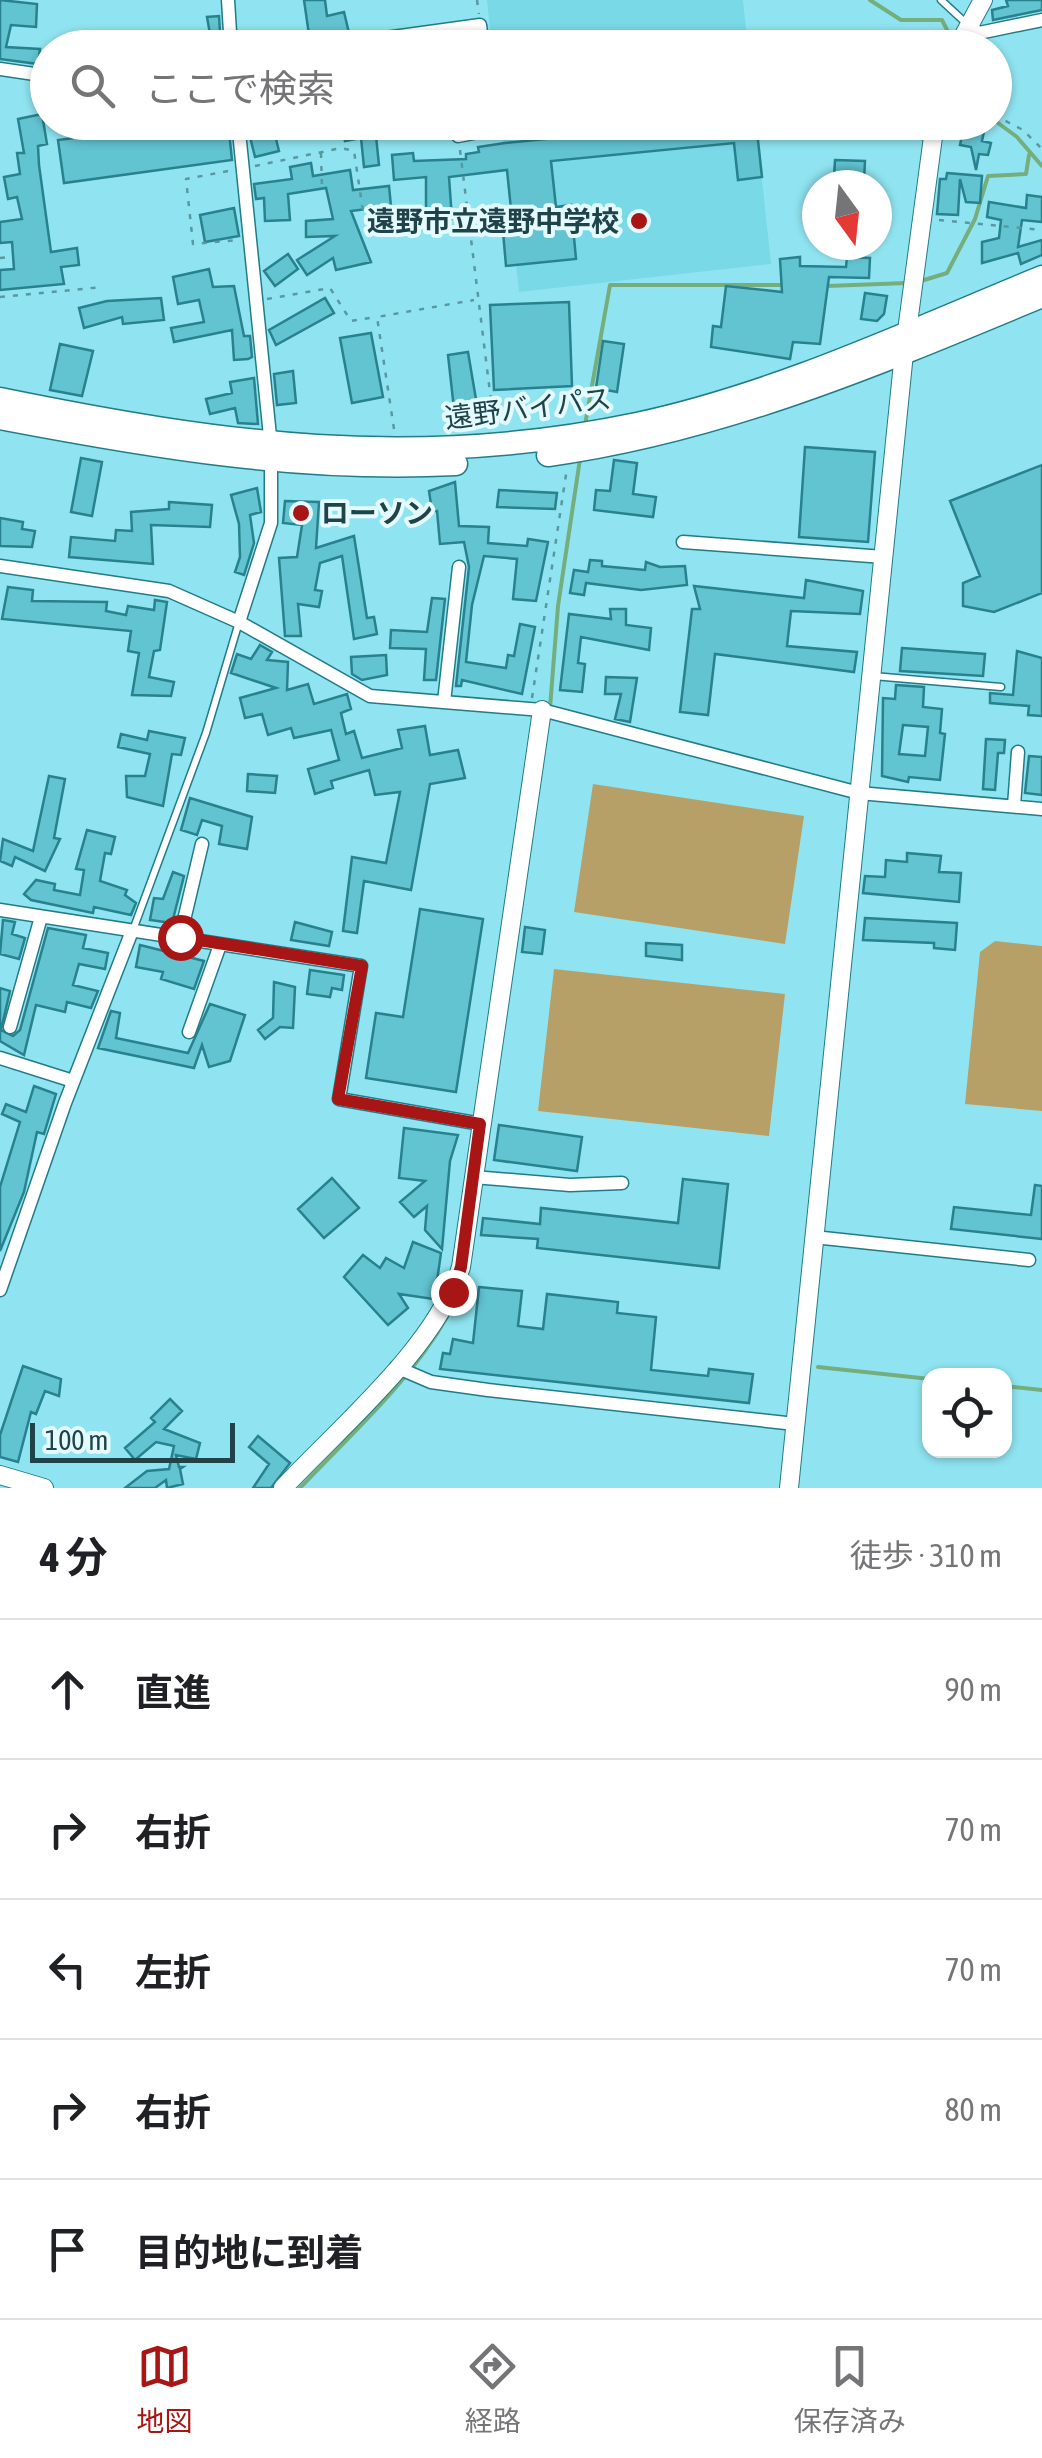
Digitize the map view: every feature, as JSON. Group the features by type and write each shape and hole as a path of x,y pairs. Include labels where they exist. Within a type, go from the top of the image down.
{"highway":[{"name":"遠野バイパス","path":"0,418 164,448 413,466 570,452 725,418 810,392 1042,277"},
{"name":"遠野バイパス","path":"0,400 271,453 496,446 640,423 699,407 1042,296"}],"street":[{"path":"228,0 230,30"},
{"path":"967,30 983,0"},
{"path":"994,30 1042,20"},
{"path":"444,30 480,25 481,30"},
{"path":"969,26 975,30"},
{"path":"0,69 30,73"},
{"path":"239,622 271,523 271,453 240,140"},
{"path":"789,1488 905,343 933,140"},
{"path":"683,542 884,557"},
{"path":"0,566 169,591 239,622 370,696 536,710 859,793 1042,809"},
{"path":"444,702 459,567"},
{"path":"283,1488 397,1368 440,1318 453,1292 479,1177 480,1124 536,710"},
{"path":"1014,806 1018,752"},
{"path":"180,937 202,844"},
{"path":"0,910 362,966 338,1099 480,1124"},
{"path":"10,1027 41,916"},
{"path":"0,1290 73,1082 132,931"},
{"path":"189,1032 220,944"},
{"path":"1,1063 73,1082"},
{"path":"479,1177 570,1186 622,1183"},
{"path":"814,1237 1029,1260"},
{"path":"397,1368 416,1376 488,1390 795,1424"},
{"path":"0,1475 44,1488"}],"lane":[{"path":"941,0 969,26"},
{"path":"132,931 206,733 239,622"},
{"path":"872,676 1001,687"}],"path":[{"path":"1012,124 1042,150"},
{"path":"335,140 336,148"},
{"path":"458,140 496,446"},
{"path":"249,240 193,244 186,179 336,148 354,151 363,210"},
{"path":"321,152 322,188"},
{"path":"923,218 1042,230"},
{"path":"0,258 12,257"},
{"path":"0,297 102,287"},
{"path":"255,301 330,288 351,320 478,300"},
{"path":"377,317 398,450"},
{"path":"536,710 570,452"}],"shaded area":[{"path":"487,0 743,0 746,30 490,30"},
{"name":"遠野市立遠野中学校","path":"503,140 758,140 771,264 519,292"},
{"path":"593,784 804,816 785,944 574,912"},
{"path":"995,941 1042,946 1042,1111 965,1104 980,952"},
{"path":"554,969 785,994 769,1136 538,1111"}],"building":[{"path":"0,0 37,4 36,27 11,25 6,47 30,48 30,63 0,59"},
{"path":"304,0 325,0 327,16 344,12 348,30 308,30"},
{"path":"1006,0 1042,0 1042,10 993,20 992,10 1008,6"},
{"path":"219,16 220,30 209,30 207,17"},
{"path":"30,116 30,140 46,140 47,144 38,146 51,252 77,248 79,265 61,267 64,284 0,290 0,270 14,269 12,242 0,243 0,222 22,219 17,197 8,199 4,177 20,174 17,153 24,153 18,119"},
{"path":"58,140 230,140 232,160 64,183"},
{"path":"251,140 276,140 279,151 255,157"},
{"path":"361,140 376,140 379,165 364,167"},
{"path":"758,140 762,177 738,180 734,143 551,161 556,207 571,205 576,259 506,266 502,220 512,219 507,170 449,177 452,219 426,222 426,177 394,180 392,155 413,153 414,161 466,159 466,154 479,152 478,147 505,143"},
{"path":"961,140 991,143 988,155 979,154 976,170 971,147 960,145"},
{"path":"835,160 865,161 865,170 834,170"},
{"path":"311,163 313,176 350,170 353,190 389,186 391,206 351,211 371,262 336,270 333,258 307,275 297,260 335,236 306,237 306,221 333,219 326,188 288,194 290,220 265,221 264,198 256,199 254,184 292,179 290,167"},
{"path":"947,173 982,176 980,203 966,202 960,179 958,215 937,214 940,179 946,179"},
{"path":"1027,195 1042,197 1042,222 1022,220 1018,247 1042,240 1042,255 1021,264 1018,253 982,263 982,242 999,238 1001,220 987,217 989,202 1026,208"},
{"path":"234,208 239,236 205,242 200,215"},
{"path":"288,254 298,269 275,286 264,271"},
{"path":"800,257 800,266 846,267 847,260 870,260 869,278 829,277 820,344 793,342 790,359 711,347 713,326 721,327 726,286 782,292 780,259"},
{"path":"209,269 213,287 234,286 244,336 250,336 252,357 248,359 234,360 232,330 174,342 171,328 204,322 199,300 178,304 173,277"},
{"path":"865,293 887,296 884,314 877,321 861,319"},
{"path":"161,298 164,320 123,324 122,317 84,328 79,308 107,301"},
{"path":"325,298 334,313 276,345 269,330"},
{"path":"569,302 572,386 494,390 490,305"},
{"path":"371,333 383,397 352,403 340,338"},
{"path":"603,341 624,344 617,392 596,388"},
{"path":"60,344 93,351 82,396 50,390"},
{"path":"468,352 480,423 456,427 448,355"},
{"path":"293,371 296,403 277,405 274,374"},
{"path":"254,378 258,424 238,423 235,408 210,414 206,399 232,393 230,382"},
{"path":"805,447 875,452 868,542 799,537"},
{"path":"81,458 102,462 92,516 71,512"},
{"path":"614,460 637,463 633,494 656,497 653,517 594,510 596,490 610,491"},
{"path":"1042,465 1042,593 994,612 963,606 963,583 980,576 950,501"},
{"path":"455,482 459,526 489,527 488,543 527,546 528,539 548,542 536,601 513,599 517,559 484,556 472,605 466,662 506,668 508,655 514,656 520,624 535,627 522,694 462,680 461,686 456,686 469,567 464,542 440,544 437,511 432,511 429,491"},
{"path":"257,488 261,512 250,515 254,543 244,575 235,572 240,557 239,524 231,495"},
{"path":"499,490 557,493 555,509 497,507"},
{"path":"285,501 319,502 316,548 354,536 367,618 374,617 377,634 354,639 342,556 320,563 315,590 322,591 319,607 298,604 301,636 285,636 279,558 297,557 302,525 283,523"},
{"path":"169,502 212,505 210,527 151,525 153,564 69,557 71,537 115,541 116,530 132,531 131,512 169,509"},
{"path":"0,518 23,522 22,529 35,531 32,547 0,546"},
{"path":"590,560 602,561 602,566 645,570 646,562 660,567 685,566 687,585 641,590 586,583 584,595 570,593 574,570 588,572"},
{"path":"806,580 863,591 860,614 791,611 787,646 857,652 854,672 715,654 708,715 680,712 692,609 700,609 694,586 804,598"},
{"path":"8,587 33,590 32,601 107,602 106,611 126,615 128,606 154,610 155,600 167,602 160,650 154,651 149,677 174,682 171,696 132,695 139,653 128,651 131,631 2,619"},
{"path":"432,598 445,599 436,680 424,680 426,649 390,648 391,630 427,632"},
{"path":"610,609 626,609 626,625 651,628 649,650 581,637 578,663 585,664 582,692 560,690 569,614 611,619"},
{"path":"260,645 272,652 267,660 288,662 287,690 308,684 314,704 347,694 351,709 341,713 346,734 354,731 362,758 402,748 398,730 425,726 430,755 458,750 465,778 430,784 411,890 364,881 357,933 343,931 352,857 386,863 400,792 375,795 369,770 331,781 333,788 315,794 308,769 339,760 331,730 294,738 291,728 268,735 262,714 245,718 240,698 276,688 231,673 237,654 251,659"},
{"path":"902,648 985,654 983,676 900,671"},
{"path":"1017,651 1042,658 1042,716 1028,715 1029,706 990,703 990,693 1013,695"},
{"path":"386,655 387,675 362,680 352,674 351,657"},
{"path":"606,677 637,678 630,722 615,719 621,694 605,694"},
{"path":"896,685 924,687 923,707 942,709 940,733 945,734 940,780 909,777 908,782 882,776 883,698 895,699","holes":["903,725 928,727 925,756 899,754"]},
{"path":"149,731 185,738 181,755 172,754 163,806 127,797 126,776 145,776 150,754 118,747 121,734 147,740"},
{"path":"986,739 1005,740 1004,753 998,753 995,790 983,789"},
{"path":"1029,756 1042,757 1042,795 1025,793"},
{"path":"248,774 277,776 275,793 247,791"},
{"path":"49,776 65,779 54,838 60,839 45,871 15,857 12,866 0,861 3,839 33,851"},
{"path":"190,798 252,817 247,849 219,844 222,826 202,820 197,835 181,830"},
{"path":"87,830 115,837 111,854 105,853 100,881 127,890 125,895 136,903 131,915 94,907 93,913 31,900 24,894 36,880 55,884 54,890 80,895 84,870 76,869"},
{"path":"907,853 941,856 939,872 961,873 959,902 863,893 865,876 885,877 886,860 907,862"},
{"path":"173,872 184,876 172,923 150,920 154,898 163,899"},
{"path":"420,909 483,919 456,1092 366,1078 376,1013 403,1017"},
{"path":"865,918 957,923 955,950 934,948 934,943 863,940"},
{"path":"3,920 15,922 12,934 25,938 19,959 0,954"},
{"path":"295,922 332,932 329,946 291,940"},
{"path":"525,927 545,930 542,954 522,952"},
{"path":"48,928 86,935 83,948 108,953 105,969 79,964 73,985 98,991 91,1008 67,1002 65,1012 36,1005 24,1055 0,1041 0,988 10,991 1,1030 13,1036 20,1030"},
{"path":"646,943 682,945 682,960 646,956"},
{"path":"140,945 204,961 194,989 161,979 163,972 136,967"},
{"path":"310,970 344,975 342,990 332,988 330,997 307,994"},
{"path":"274,982 295,987 293,1028 280,1027 265,1039 258,1030 273,1018"},
{"path":"210,1004 245,1015 230,1061 209,1067 202,1045 194,1068 98,1048 111,1011 120,1013 116,1038 188,1053"},
{"path":"34,1086 56,1094 44,1134 37,1132 24,1192 0,1251 0,1187 20,1122 2,1114 6,1104 26,1112"},
{"path":"499,1125 582,1137 577,1171 494,1160"},
{"path":"404,1128 458,1135 450,1161 442,1249 425,1230 427,1206 414,1217 400,1202 425,1181 399,1178"},
{"path":"332,1178 359,1208 324,1238 298,1209"},
{"path":"683,1179 728,1184 719,1268 537,1248 538,1239 481,1235 483,1218 540,1224 541,1208 678,1223"},
{"path":"1035,1185 1042,1186 1042,1239 951,1229 954,1207 1031,1215"},
{"path":"413,1242 441,1253 435,1295 433,1299 399,1294 408,1308 388,1325 344,1277 363,1255 380,1268 386,1258 404,1268"},
{"path":"479,1287 522,1291 518,1326 543,1329 547,1294 618,1302 617,1313 656,1317 651,1370 708,1376 709,1369 753,1374 749,1403 440,1369 443,1353 450,1354 453,1339 473,1343"},
{"path":"23,1366 61,1379 59,1396 45,1391 36,1414 31,1412 18,1462 0,1457 0,1435"},
{"path":"170,1399 182,1411 164,1429 200,1443 196,1459 176,1455 179,1467 183,1467 183,1484 167,1488 166,1480 155,1488 125,1488 147,1471 169,1469 174,1446 156,1442 135,1460 125,1448 155,1422 151,1418"},
{"path":"258,1436 290,1463 271,1488 253,1488 269,1464 249,1447"}],"waterway":[{"path":"870,0 901,20 942,20 947,30"},
{"path":"1012,133 1042,166"},
{"path":"921,281 947,273 975,219 988,176 1026,174 1029,155"},
{"path":"827,286 907,283"},
{"path":"585,425 610,285 782,285"},
{"path":"550,708 558,606 580,459"},
{"path":"300,1488 398,1385 447,1317"},
{"path":"818,1367 922,1378"},
{"path":"1012,1387 1042,1390"}],"place":[{"name":"遠野市立遠野中学校","path":"639,221"},
{"name":"ローソン","path":"301,513"}],"route":[{"path":"180,937 362,966 338,1099 480,1124 461,1267 453,1292"}]}
